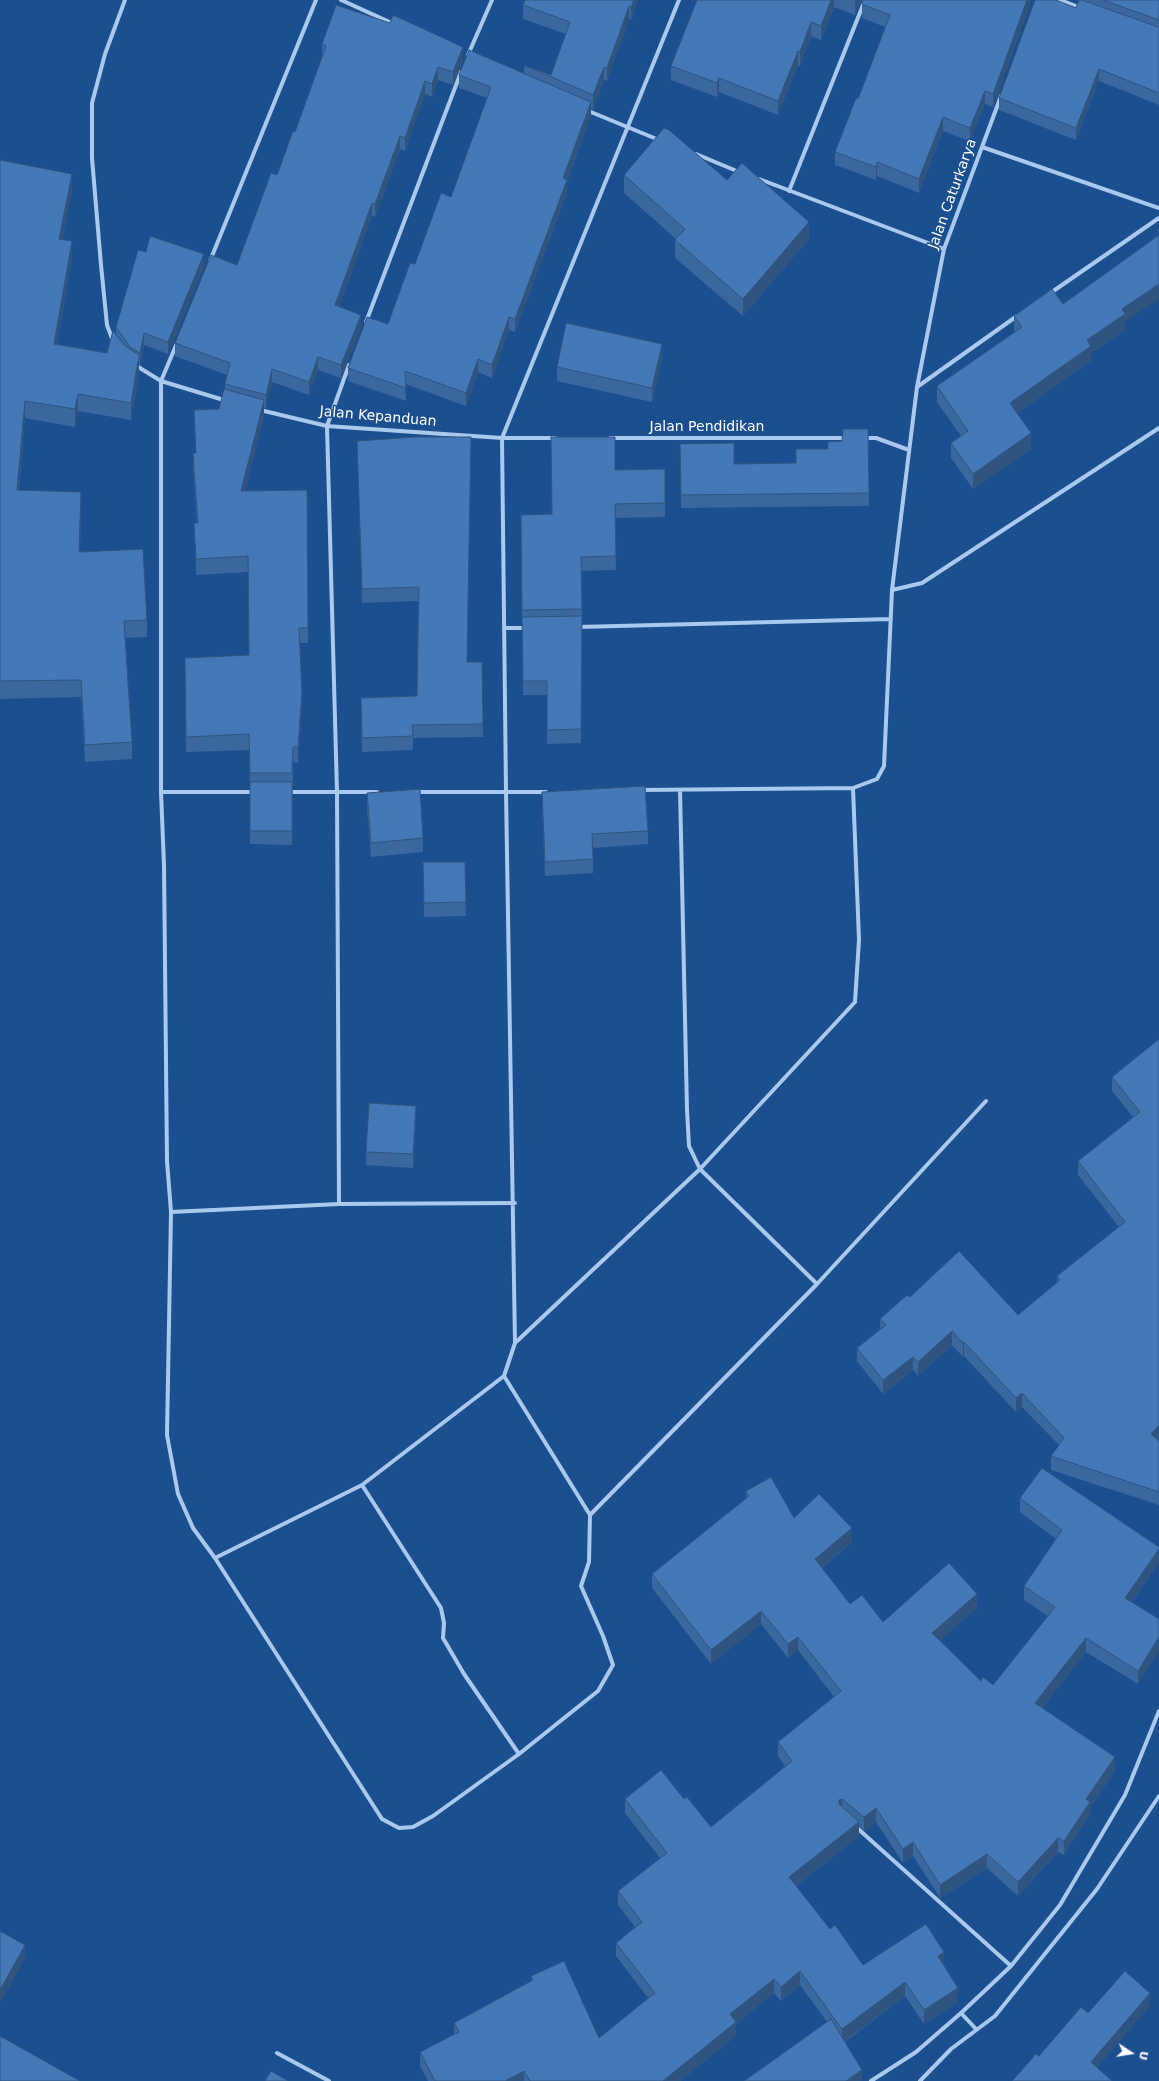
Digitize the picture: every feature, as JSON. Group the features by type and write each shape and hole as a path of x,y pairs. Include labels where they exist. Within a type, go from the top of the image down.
{"street":[{"path":"114,344 107,325 92,158 92,103 105,54 124,0"},
{"path":"209,264 316,0"},
{"path":"341,0 397,26"},
{"path":"467,58 492,0"},
{"path":"215,1558 362,1485 504,1376 515,1343 502,438 678,0"},
{"path":"789,191 865,0"},
{"path":"1060,0 1088,10"},
{"path":"460,55 474,61"},
{"path":"363,328 464,65"},
{"name":"Jalan Caturkarya","path":"633,790 853,788 877,779 884,766 892,590 917,387 944,249 1004,88"},
{"path":"583,108 664,142"},
{"path":"982,147 1159,208"},
{"path":"693,153 745,174"},
{"path":"752,177 944,249"},
{"path":"1046,296 1159,218"},
{"path":"917,387 1020,314"},
{"path":"179,337 161,381 161,792 164,865 167,1161 171,1212 167,1435 178,1494 193,1528 215,1558 382,1819 399,1828 413,1826 432,1816 519,1754 598,1691 613,1665 603,1636 581,1586 589,1562 590,1515 504,1376"},
{"path":"339,1204 337,792 327,426 352,358"},
{"path":"128,361 161,381 230,403"},
{"name":"Jalan Kepanduan","path":"252,409 327,426 502,438"},
{"path":"892,590 922,583 1159,428"},
{"path":"502,438 557,438"},
{"name":"Jalan Pendidikan","path":"605,438 852,438"},
{"path":"860,438 876,438 909,450"},
{"path":"575,627 891,619"},
{"path":"504,628 536,628"},
{"path":"515,1343 700,1169 855,1002 858,940 853,788"},
{"path":"680,790 686,1110 689,1146 700,1169 817,1284"},
{"path":"161,792 260,792"},
{"path":"283,792 383,792"},
{"path":"414,792 554,792"},
{"path":"590,1515 817,1284 986,1101"},
{"path":"171,1212 339,1204 514,1203"},
{"path":"362,1485 441,1608 444,1623 443,1638 464,1674 519,1754"},
{"path":"871,2081 916,2052 961,2013 1011,1966 1060,1905 1125,1796 1159,1711"},
{"path":"920,2081 951,2049 976,2029 985,2025 995,2016 1097,1889 1159,1796"},
{"path":"854,1826 1011,1966"},
{"path":"961,2013 976,2029"},
{"path":"277,2053 329,2081"}],"building":[{"path":"525,0 634,0 631,7 629,6 607,68 604,67 593,95 524,65 551,75 570,22 523,5"},
{"path":"697,0 831,0 821,26 811,22 800,52 798,51 778,101 719,78 717,83 671,66"},
{"path":"863,0 1027,0 993,94 985,91 970,128 943,117 919,179 877,162 876,167 835,152 856,98 858,99 890,15 862,4"},
{"path":"1035,0 1056,0 1076,8 1079,0 1082,0 1159,27 1159,93 1099,69 1076,128 999,98"},
{"path":"1103,0 1159,0 1159,20"},
{"path":"336,5 390,23 393,15 463,47 453,72 438,67 432,84 425,81 405,138 400,136 375,204 372,203 335,305 361,315 341,365 318,357 309,382 272,369 266,395 225,384 230,363 175,343 211,255 237,265 271,173 277,175 293,131 295,132 326,46 322,44"},
{"path":"469,50 591,102 563,178 567,180 515,319 509,317 492,365 478,359 466,393 405,371 406,388 348,368 367,317 388,324 410,263 415,264 441,193 451,197 491,87 459,75"},
{"path":"664,128 669,130 727,180 742,163 809,222 743,299 675,240 685,229 624,175"},
{"path":"0,160 72,174 59,239 72,241 54,344 107,353 113,331 125,346 139,355 131,403 78,394 75,409 25,401 17,490 81,492 79,552 143,549 147,620 124,621 132,742 85,745 81,680 0,681"},
{"path":"1159,235 1159,284 1122,309 1125,314 1087,340 1091,346 1010,403 1031,433 973,474 951,443 968,431 937,386 1022,327 1014,316 1052,289 1063,304"},
{"path":"150,236 204,254 168,342 144,333 140,353 130,347 116,327 138,250 146,252"},
{"path":"566,323 662,344 652,388 557,367"},
{"path":"224,389 264,400 241,491 307,490 308,628 299,628 302,693 298,747 293,747 292,773 250,773 249,734 186,737 185,658 249,655 248,556 196,559 194,523 198,523 193,453 196,453 194,410 219,409"},
{"path":"843,429 868,429 869,493 681,495 680,444 734,443 734,464 796,463 796,449 828,449 828,442 842,441"},
{"path":"415,437 471,437 467,662 482,662 483,724 412,725 413,736 362,738 361,698 417,696 419,587 362,589 357,441"},
{"path":"551,437 615,437 615,470 665,469 665,503 615,504 616,556 581,557 582,609 522,610 521,515 552,514"},
{"path":"582,616 581,729 547,730 547,681 523,681 522,617"},
{"path":"250,782 292,782 292,831 250,831"},
{"path":"645,786 648,831 592,834 593,859 545,862 542,792"},
{"path":"420,789 423,838 371,843 367,793"},
{"path":"423,862 465,862 466,902 424,903"},
{"path":"1159,1039 1159,1425 1151,1434 1159,1441 1159,1492 1051,1456 1064,1438 1022,1393 1016,1398 952,1331 918,1362 913,1357 883,1380 857,1348 886,1325 880,1319 907,1295 910,1297 959,1251 1018,1315 1060,1280 1057,1276 1125,1222 1078,1161 1140,1112 1112,1077"},
{"path":"369,1103 416,1106 413,1154 366,1152"},
{"path":"1042,1468 1159,1547 1125,1598 1159,1619 1159,1637 1138,1671 1086,1638 1035,1703 1115,1757 1086,1799 1090,1802 1064,1841 1058,1838 1018,1882 987,1854 940,1885 913,1842 903,1849 876,1808 864,1817 842,1799 839,1800 839,1804 859,1822 789,1877 830,1929 835,1925 863,1965 926,1924 944,1952 938,1956 958,1988 924,2010 905,1982 842,2029 800,1971 781,1987 774,1979 730,2014 736,2022 663,2081 530,2081 524,2071 505,2081 435,2081 420,2052 459,2032 454,2023 533,1980 531,1976 564,1961 599,2038 655,1993 616,1943 642,1922 618,1891 667,1853 625,1799 661,1770 684,1799 687,1797 711,1827 792,1761 778,1742 841,1691 798,1637 788,1644 761,1611 711,1650 652,1574 749,1496 746,1491 771,1477 794,1518 819,1494 852,1528 815,1559 850,1604 862,1595 883,1622 949,1563 977,1594 932,1633 981,1681 983,1677 993,1685 1055,1607 1024,1586 1062,1530 1020,1498"},
{"path":"0,1931 25,1945 0,1990"},
{"path":"1125,1971 1150,1993 1091,2062 1112,2081 1012,2081 1036,2054 1039,2056 1081,2007 1088,2013"},
{"path":"831,2019 862,2070 846,2081 744,2081"},
{"path":"0,2036 80,2081 0,2081"},
{"path":"271,2071 288,2081 265,2081"}]}
